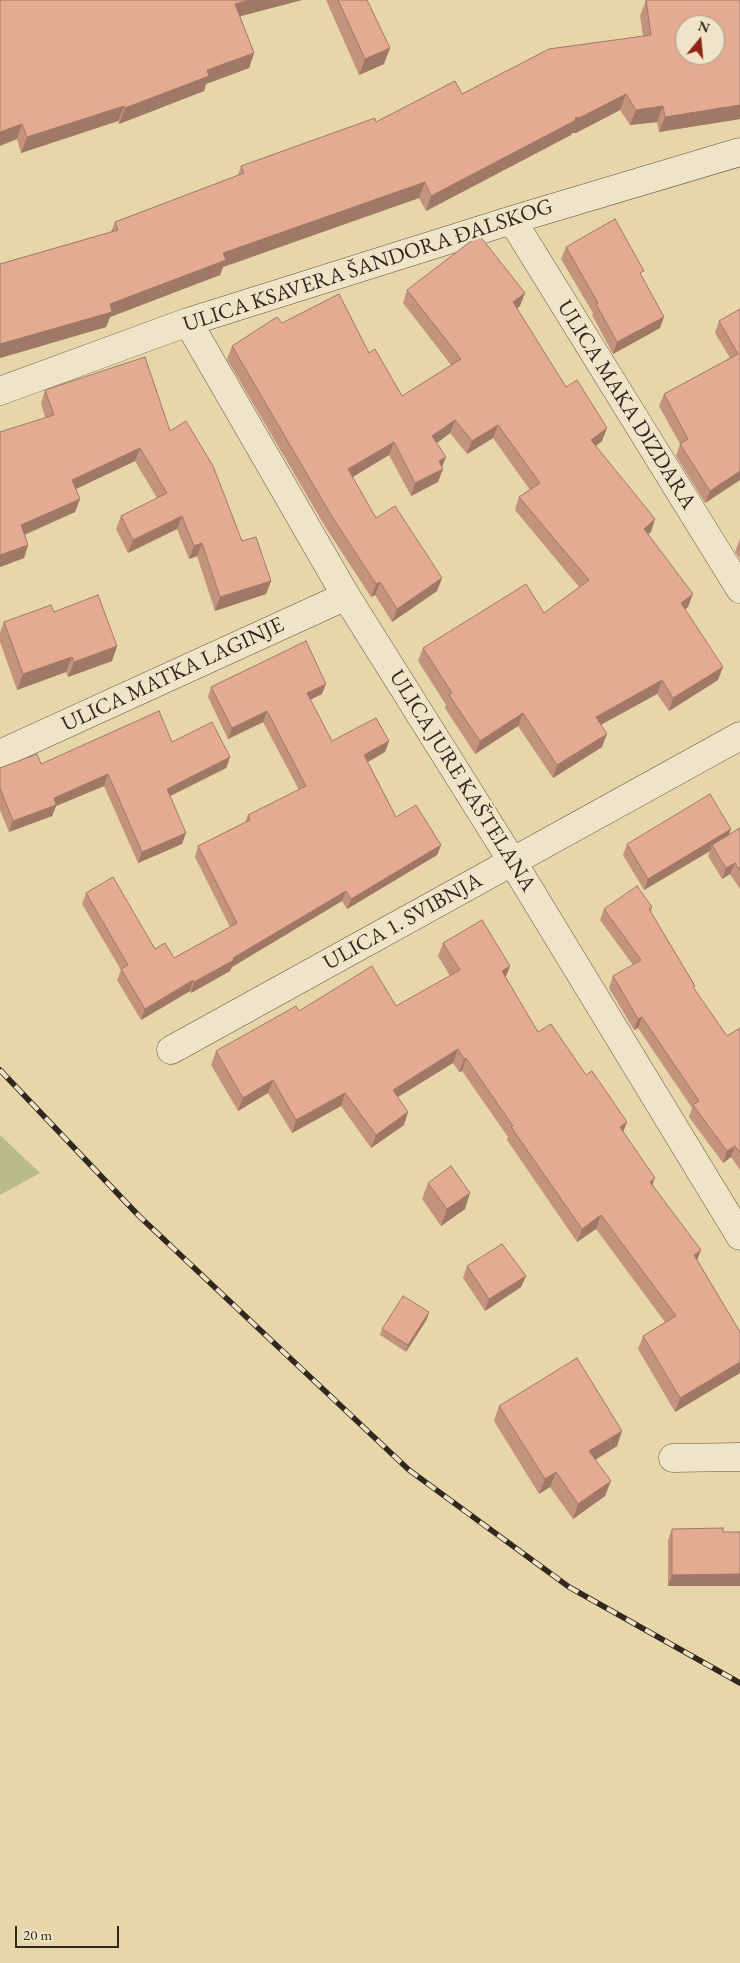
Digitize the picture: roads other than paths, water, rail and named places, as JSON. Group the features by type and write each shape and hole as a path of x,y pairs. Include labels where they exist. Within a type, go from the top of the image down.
{"street":[{"name":"ULICA KSAVERA ŠANDORA ĐALSKOG","path":"0,391 188,322 512,220 740,152"},
{"name":"ULICA MAKA DIZDARA","path":"512,220 740,589"},
{"name":"ULICA JURE KAŠTELANA","path":"188,322 346,596 512,861 740,1236"},
{"name":"ULICA MATKA LAGINJE","path":"0,754 346,596"},
{"name":"ULICA 1. SVIBNJA","path":"171,1050 740,736"},
{"path":"673,1458 740,1457"}],"railway":[{"path":"0,1070 139,1216 409,1470 569,1587 740,1683"}]}
